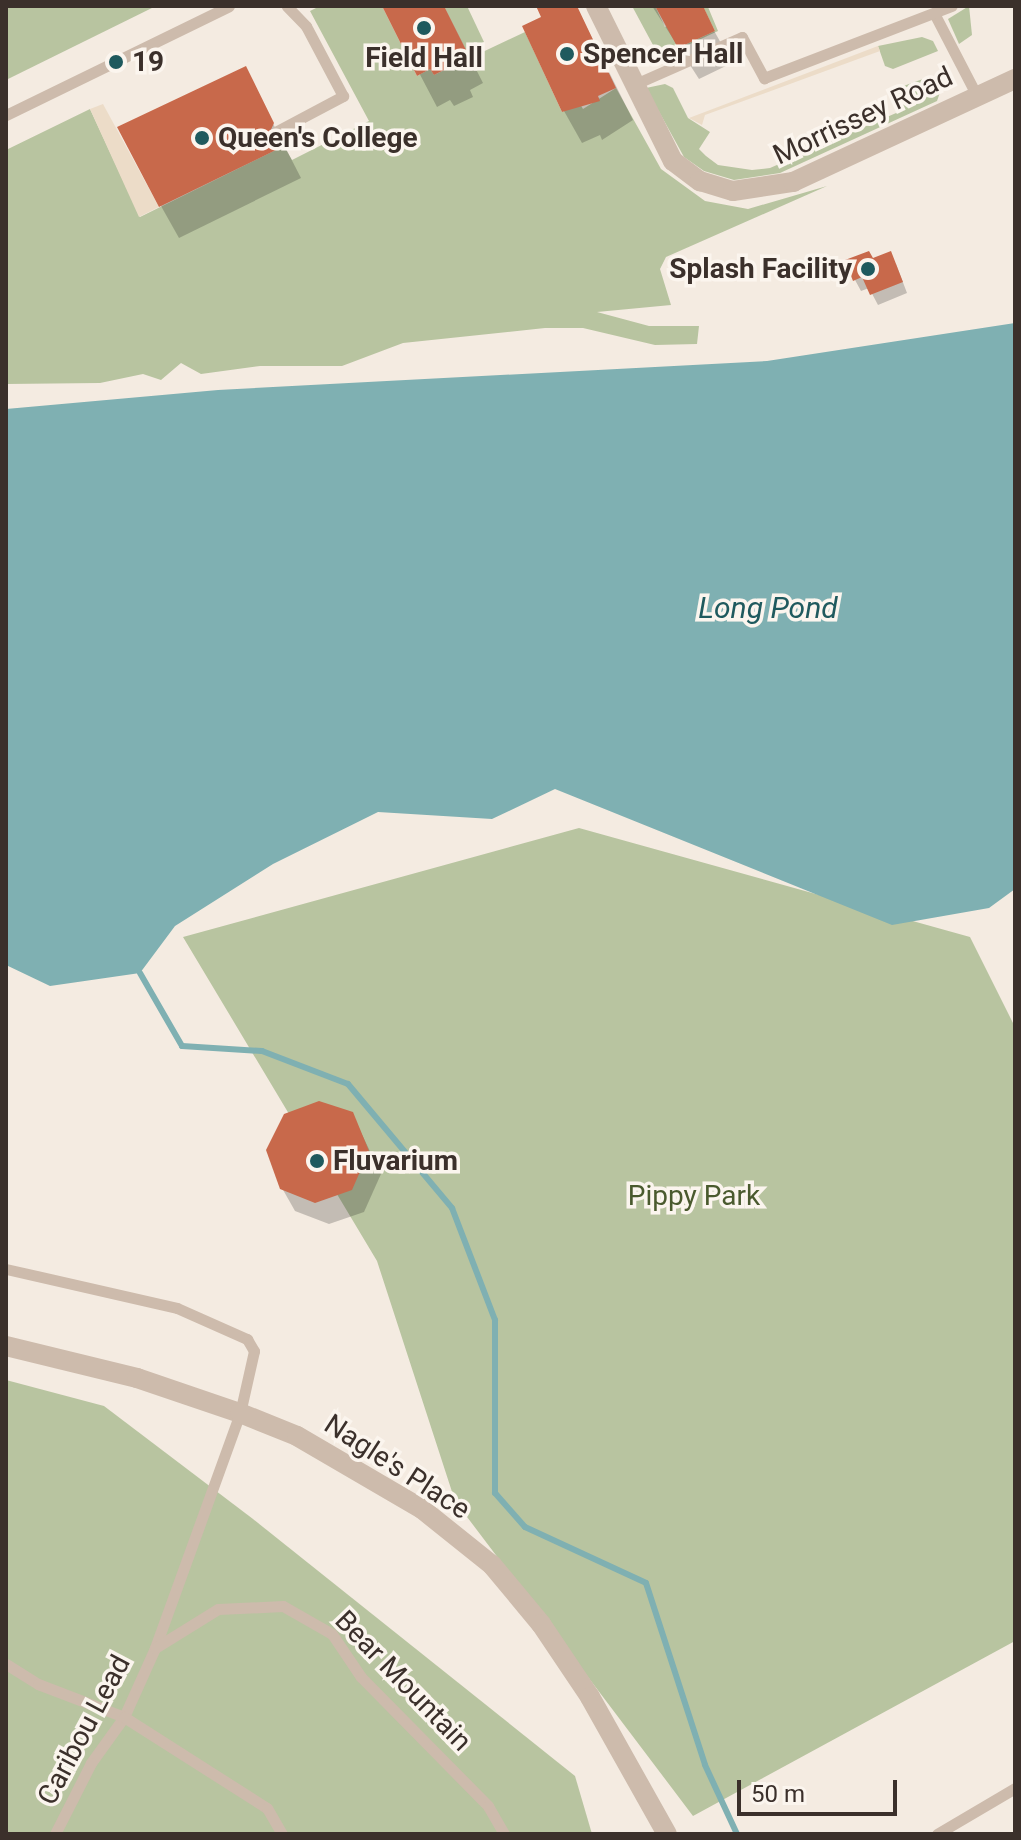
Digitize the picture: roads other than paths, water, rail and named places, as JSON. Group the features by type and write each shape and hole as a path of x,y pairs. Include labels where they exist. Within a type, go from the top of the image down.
{"street":[{"name":"Morrissey Road","path":"596,6 673,161 700,181 733,191 793,182 976,94 1015,79"},
{"name":"Nagle's Place","path":"6,1346 137,1378 240,1413 297,1436 422,1509 492,1565 541,1624 590,1697 667,1834"}],"lane":[{"path":"6,115 229,6"},
{"path":"277,131 343,96 306,26 287,6"},
{"path":"633,85 742,37 764,78 952,6"},
{"path":"935,15 976,94"},
{"name":"Caribou Lead","path":"6,1269 177,1308 247,1339 255,1365 155,1648 124,1717 91,1763 55,1834"},
{"name":"Bear Mountain","path":"155,1648 218,1609 283,1606 332,1634 361,1677 488,1806 504,1834"},
{"path":"6,1664 38,1684 124,1717 267,1808 282,1834"},
{"path":"937,1834 1015,1788"}],"water":[{"name":"Long Pond","path":"1015,323 1015,889 989,908 892,925 555,789 492,819 378,812 273,864 175,926 140,973 50,986 6,965 6,409 218,390 767,361"}],"waterway":[{"path":"140,973 182,1046 262,1051 348,1084 452,1208 495,1320 495,1493 525,1527 646,1583 705,1765 737,1834"}],"place":[{"name":"Field Hall","path":"424,28"},
{"name":"Spencer Hall","path":"567,54"},
{"name":"19","path":"116,62"},
{"name":"Queen's College","path":"202,138"},
{"name":"Splash Facility","path":"868,269"},
{"name":"Fluvarium","path":"317,1161"}],"park label":[{"name":"Pippy Park","path":"694,1196"}]}
